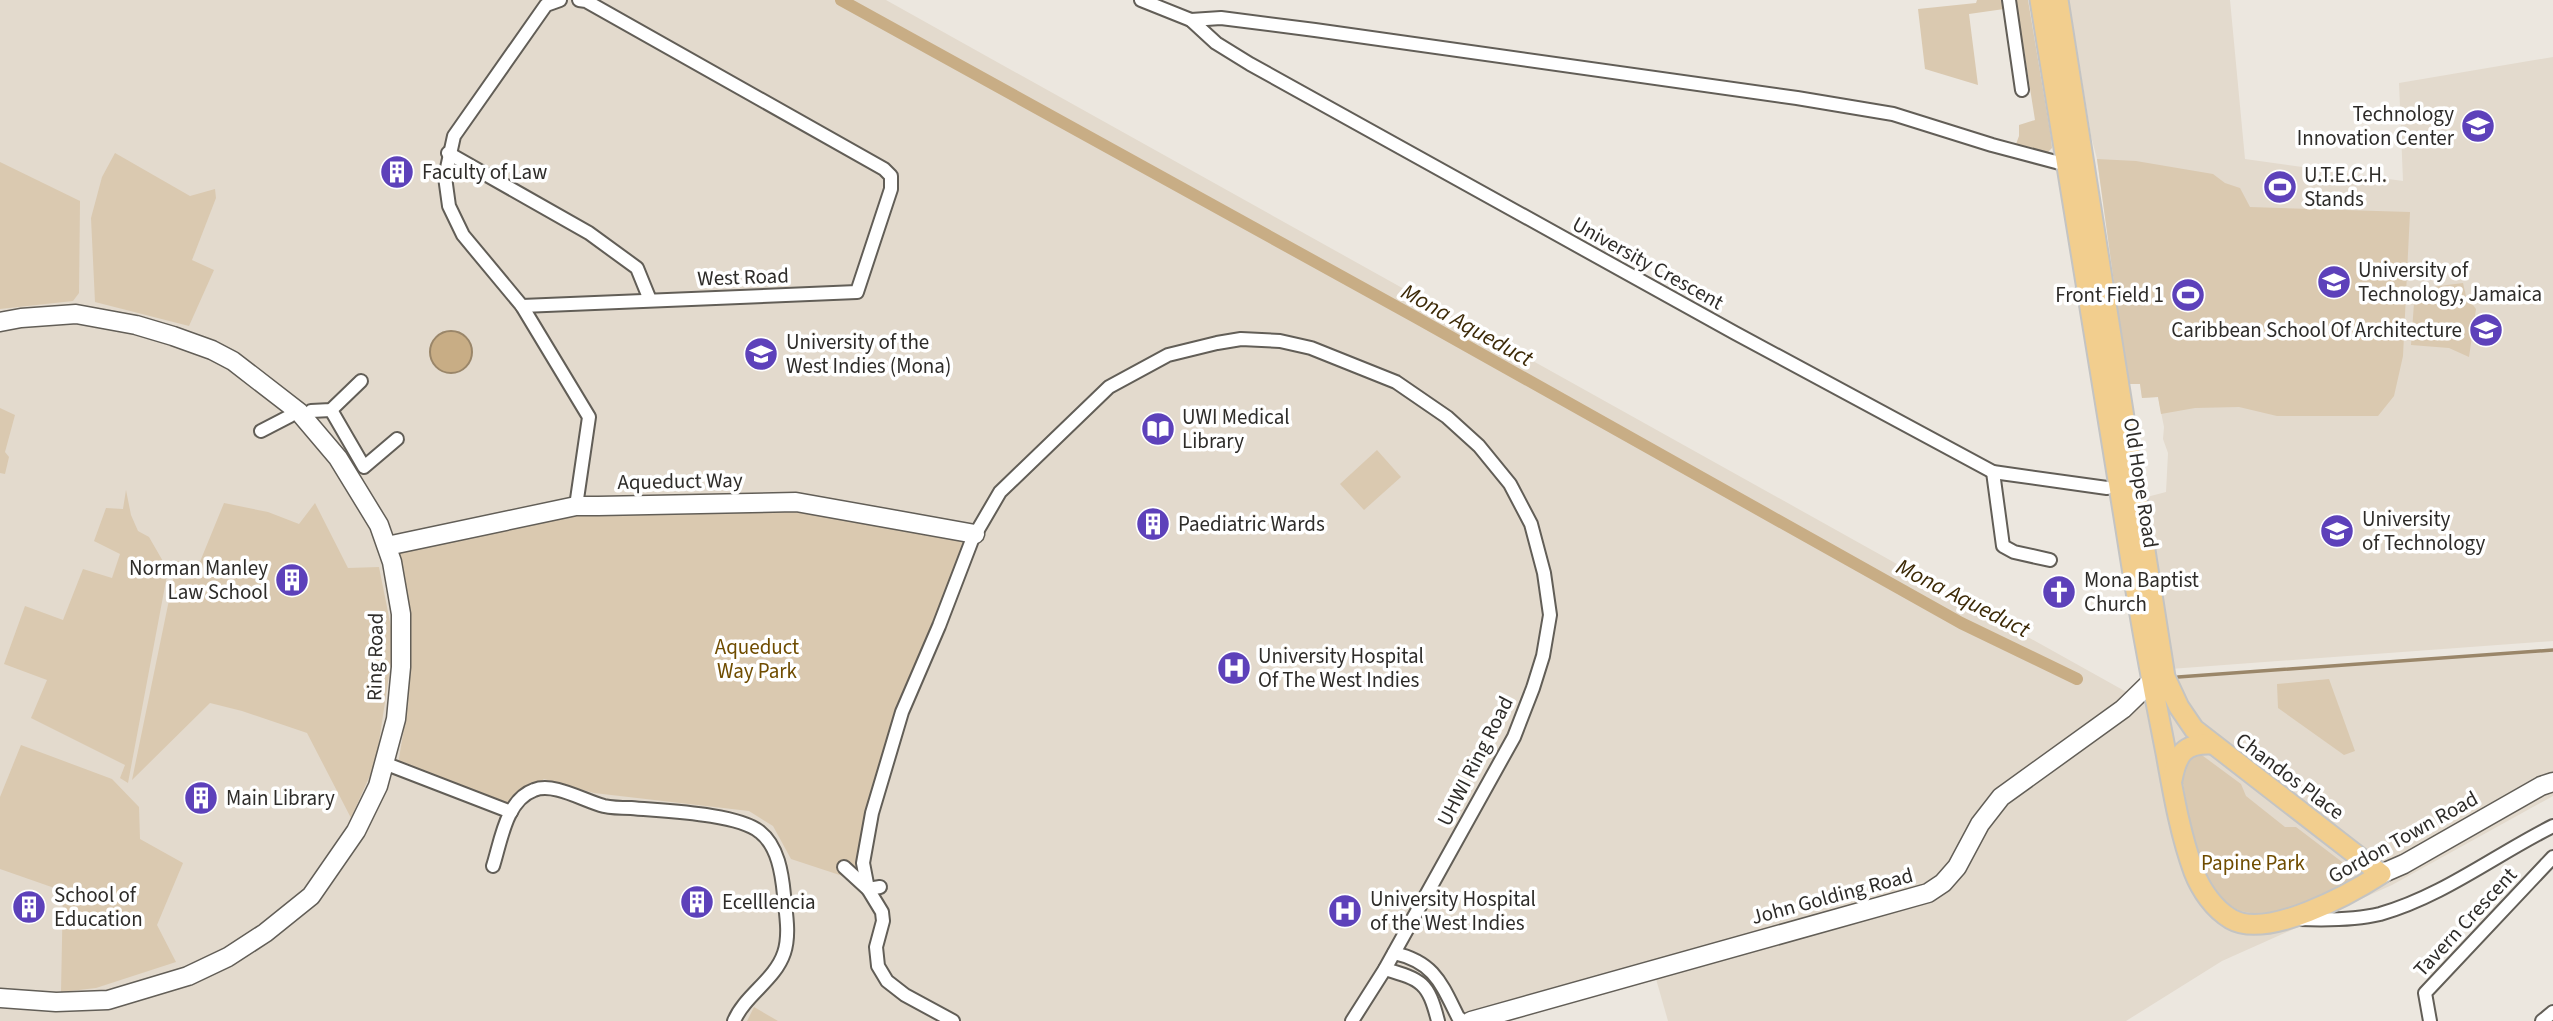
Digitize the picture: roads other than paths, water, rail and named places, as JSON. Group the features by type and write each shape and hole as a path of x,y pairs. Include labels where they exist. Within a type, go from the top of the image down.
{"main road":[{"name":"Old Hope Road","path":"2040,0 2076,166"},
{"name":"Old Hope Road","path":"2058,0 2076,166 2158,675 2171,781 2185,845 2203,891 2218,908 2233,920 2251,925 2277,920"},
{"name":"Old Hope Road","path":"2158,675 2179,707"},
{"name":"Chandos Place","path":"2179,707 2194,729 2211,744 2381,874"},
{"path":"2171,781 2174,766 2182,752 2194,744 2211,744"},
{"name":"Gordon Town Road","path":"2277,920 2336,901 2381,874"}],"street":[{"path":"560,0 546,5 454,136 445,177 449,206 463,235 522,306 589,417 576,506"},
{"name":"West Road","path":"522,306 857,292 891,189 891,176 872,162 586,1 579,0"},
{"name":"University Crescent","path":"1141,0 1191,20 1216,43 1250,64 1993,472 2107,488"},
{"path":"2009,0 2022,90"},
{"name":"University Crescent","path":"1191,20 1221,18 1315,30 1893,114 2076,166"},
{"path":"449,153 599,240 638,268 650,300"},
{"name":"Ring Road","path":"0,322 76,314 97,317 173,336 233,361 299,412 338,458 368,506 387,546 401,614 401,667 396,719 379,786 356,831 311,896 265,933 228,957 188,976 116,998 82,1002 0,998"},
{"name":"UHWI Ring Road","path":"874,888 863,863 865,846 902,712 975,534 1000,492 1109,387 1168,355 1217,342 1241,339 1280,341 1323,352 1396,382 1447,417 1479,446 1510,484 1531,524 1544,573 1550,615 1533,688 1514,737 1385,969 1352,1021"},
{"path":"311,411 331,410 361,381"},
{"path":"331,410 364,467 397,439"},
{"path":"261,431 290,416"},
{"path":"1993,472 2003,546 2014,552 2050,560"},
{"name":"Aqueduct Way","path":"387,546 408,544 576,506 796,502 975,534"},
{"name":"John Golding Road","path":"1471,1021 1928,893 1943,883 1957,867 1980,824 2001,797 2123,709 2158,675"},
{"path":"384,763 511,812"},
{"name":"Gordon Town Road","path":"2381,874 2404,864 2541,786 2553,782"},
{"path":"493,866 513,804 533,790 552,787 608,807 687,813 739,822 760,831 771,844 779,866 787,928 784,953 771,974 738,1011 734,1021"},
{"name":"Tavern Crescent","path":"2277,920 2378,914 2456,882 2553,826"},
{"name":"Tavern Crescent","path":"2430,1021 2425,993 2553,857"},
{"path":"844,867 874,888 883,921 876,947 878,966 887,981 905,995 953,1021"},
{"path":"1394,953 1408,956 1433,973 1458,1017 1463,1021"},
{"path":"1385,969 1412,977 1423,984 1429,992 1438,1021"},
{"path":"80,1021 82,1002"},
{"path":"2542,1021 2553,1012"}],"waterway":[{"name":"Mona Aqueduct","path":"841,0 1961,623 2077,679"},
{"path":"2178,677 2553,650"}],"place":[{"name":"Technology Innovation Center","path":"2478,126"},
{"name":"Faculty of Law","path":"397,172"},
{"name":"U.T.E.C.H. Stands","path":"2280,187"},
{"name":"University of Technology, Jamaica","path":"2334,282"},
{"name":"Front Field 1","path":"2188,295"},
{"name":"Caribbean School Of Architecture","path":"2486,330"},
{"name":"University of the West Indies (Mona)","path":"761,354"},
{"name":"UWI Medical Library","path":"1158,429"},
{"name":"Paediatric Wards","path":"1153,524"},
{"name":"University of Technology","path":"2337,531"},
{"name":"Norman Manley Law School","path":"292,580"},
{"name":"Mona Baptist Church","path":"2059,592"},
{"name":"University Hospital Of The West Indies","path":"1234,668"},
{"name":"Main Library","path":"201,798"},
{"name":"Ecelllencia","path":"697,902"},
{"name":"School of Education","path":"29,907"},
{"name":"University Hospital of the West Indies","path":"1345,911"}],"park label":[{"name":"Aqueduct Way Park","path":"757,659"},
{"name":"Papine Park","path":"2253,863"}]}
